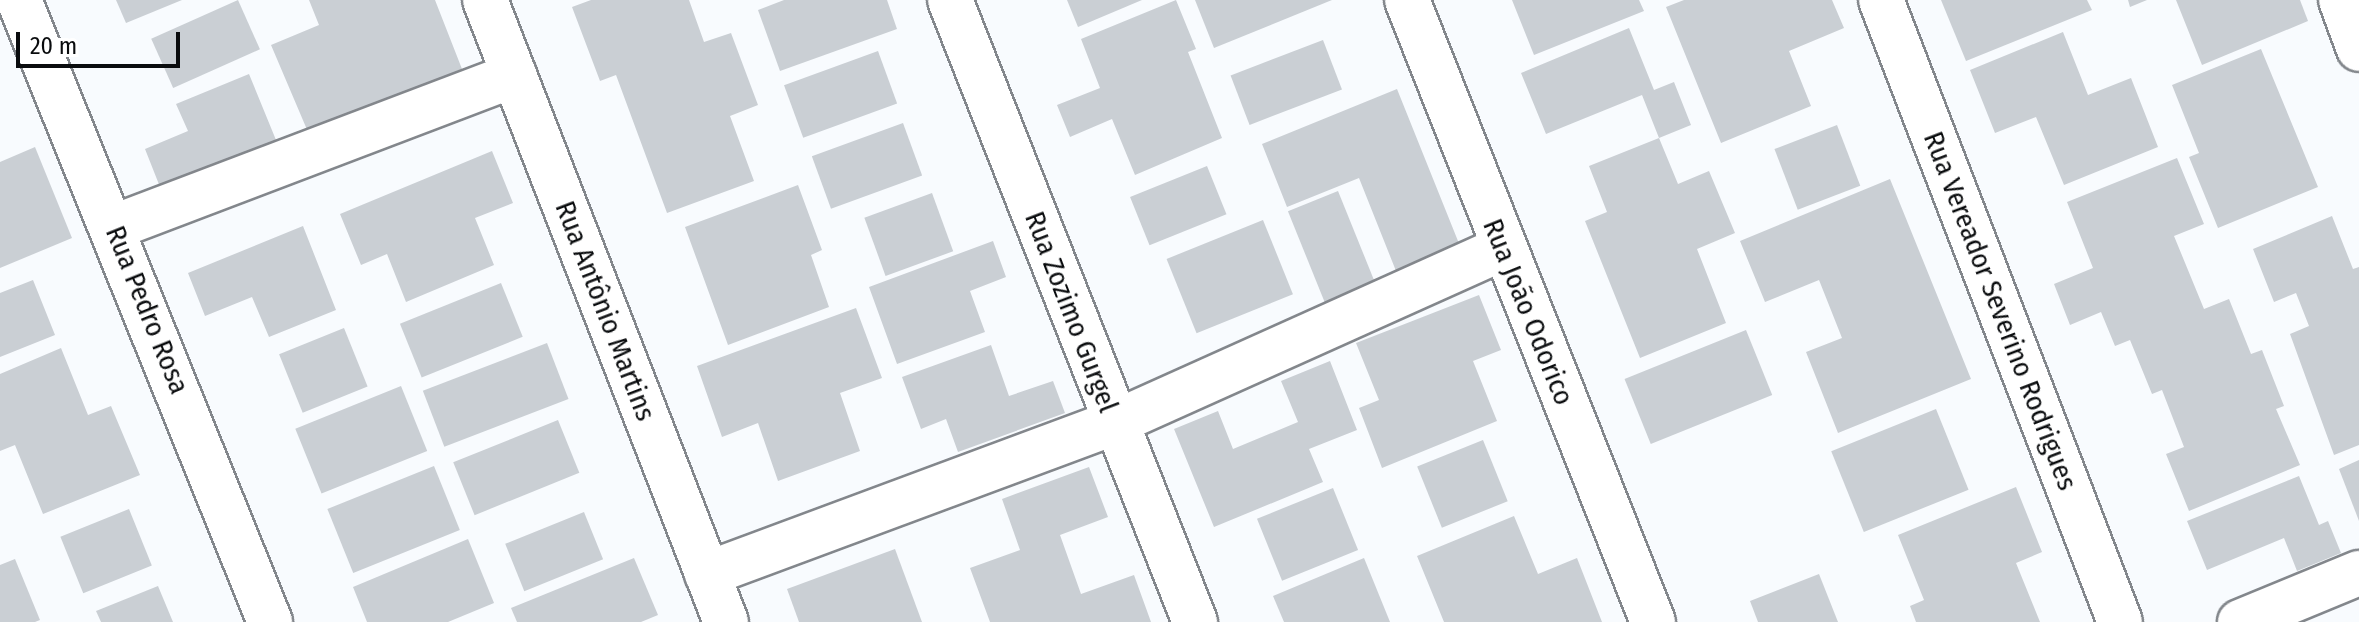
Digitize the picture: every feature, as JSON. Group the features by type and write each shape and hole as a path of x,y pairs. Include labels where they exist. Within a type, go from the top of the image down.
{"street":[{"name":"Rua Pedro Rosa","path":"19,0 114,227 270,622"},
{"name":"Rua Antônio Martins","path":"485,0 726,622"},
{"name":"Rua Zozimo Gurgel","path":"950,0 1114,423 1195,622"},
{"name":"Rua João Odorico","path":"1407,0 1502,249 1653,622"},
{"name":"Rua Vereador Severino Rodrigues","path":"1881,0 2120,622"},
{"path":"2341,0 2359,49"},
{"path":"114,227 514,75"},
{"path":"707,574 1114,423 1502,249"},
{"path":"2240,622 2359,573"}],"building":[{"path":"116,0 182,0 126,23"},
{"path":"238,0 260,49 173,88 151,39"},
{"path":"309,0 435,0 462,69 308,132 271,45 319,25"},
{"path":"591,0 689,0 704,42 731,33 758,105 730,116 754,181 667,213 616,75 600,81 572,7"},
{"path":"784,0 887,0 897,29 780,71 758,10"},
{"path":"1067,0 1142,0 1078,27"},
{"path":"1176,0 1196,49 1188,52 1222,138 1135,175 1112,119 1070,137 1057,105 1100,88 1081,39"},
{"path":"1195,0 1332,0 1214,48"},
{"path":"1512,0 1639,0 1644,11 1534,55"},
{"path":"1684,0 1832,0 1844,28 1789,51 1811,106 1721,143 1666,7"},
{"path":"1941,0 2087,0 2092,10 1966,61"},
{"path":"2128,0 2147,0 2130,7"},
{"path":"2176,0 2300,0 2308,21 2202,65"},
{"path":"1629,28 1654,90 1674,82 1691,125 1659,138 1642,95 1546,134 1521,73"},
{"path":"2063,32 2088,95 2131,78 2158,147 2064,185 2036,117 1995,133 1970,70"},
{"path":"1323,40 1342,89 1250,125 1231,75"},
{"path":"2261,49 2318,187 2218,228 2189,157 2199,153 2172,85"},
{"path":"878,51 897,104 803,138 784,85"},
{"path":"249,74 276,140 160,187 145,149 188,131 176,104"},
{"path":"1397,89 1460,246 1396,271 1359,178 1287,207 1262,144"},
{"path":"903,123 922,176 831,209 812,156"},
{"path":"1837,125 1860,186 1798,210 1774,149"},
{"path":"1659,138 1678,184 1709,171 1735,233 1697,249 1726,323 1640,358 1585,221 1607,212 1589,166"},
{"path":"35,147 72,238 0,268 0,162"},
{"path":"492,151 513,203 475,218 494,265 406,302 387,254 361,265 340,214"},
{"path":"2177,158 2204,224 2174,236 2204,309 2229,299 2251,354 2262,350 2284,406 2276,409 2300,465 2189,511 2166,454 2184,447 2162,390 2152,394 2130,340 2115,346 2101,312 2070,325 2054,284 2093,268 2067,202"},
{"path":"1207,166 1226,214 1150,245 1130,197"},
{"path":"1890,179 1971,379 1838,433 1806,352 1842,338 1819,280 1765,302 1740,241"},
{"path":"798,185 822,250 811,255 829,307 728,345 685,227"},
{"path":"1338,191 1377,286 1327,307 1288,211"},
{"path":"932,193 953,251 886,276 864,218"},
{"path":"2332,216 2353,269 2359,267 2359,445 2334,455 2290,334 2309,326 2296,293 2274,302 2253,249"},
{"path":"1263,220 1293,294 1197,333 1167,259"},
{"path":"303,226 336,310 269,337 252,297 205,316 188,273"},
{"path":"993,241 1006,277 970,291 985,332 897,364 869,287"},
{"path":"33,280 55,335 0,357 0,293"},
{"path":"501,283 523,337 422,378 400,324"},
{"path":"1479,295 1501,350 1473,361 1497,421 1382,468 1359,408 1379,400 1356,343"},
{"path":"856,308 882,378 840,393 860,451 778,481 758,423 722,437 697,366"},
{"path":"344,328 368,386 303,413 279,354"},
{"path":"1746,330 1772,395 1651,444 1625,379"},
{"path":"547,343 569,399 444,447 423,391"},
{"path":"991,345 1009,396 1053,381 1065,413 958,452 946,419 921,429 902,377"},
{"path":"61,348 88,415 111,406 140,475 43,514 15,445 0,451 0,374"},
{"path":"1330,361 1357,430 1309,449 1323,482 1214,527 1174,429 1218,411 1233,449 1298,422 1281,381"},
{"path":"401,386 427,451 322,494 295,429"},
{"path":"1936,409 1969,490 1864,532 1831,451"},
{"path":"558,420 579,473 475,515 453,462"},
{"path":"1483,440 1508,501 1442,528 1417,467"},
{"path":"2359,460 2359,521 2339,469"},
{"path":"434,466 460,530 353,573 327,509"},
{"path":"1089,467 1108,517 1060,535 1081,594 1134,575 1151,622 990,622 970,568 1020,550 1002,499"},
{"path":"2299,476 2319,525 2328,521 2341,553 2297,571 2284,538 2207,570 2187,521"},
{"path":"2016,487 2042,552 2016,563 2040,622 1916,622 1910,606 1924,600 1898,535"},
{"path":"1333,488 1358,550 1282,581 1257,519"},
{"path":"129,509 152,566 83,593 60,537"},
{"path":"584,512 603,559 524,591 505,544"},
{"path":"1514,516 1538,574 1577,558 1602,622 1444,622 1417,556"},
{"path":"468,539 494,603 448,622 367,622 353,587"},
{"path":"895,549 922,622 799,622 787,589"},
{"path":"634,558 658,615 641,622 517,622 511,608"},
{"path":"1364,558 1390,622 1284,622 1273,596"},
{"path":"15,559 40,620 35,622 0,622 0,565"},
{"path":"1819,574 1838,622 1758,622 1750,601"},
{"path":"158,586 173,622 101,622 96,611"}]}
